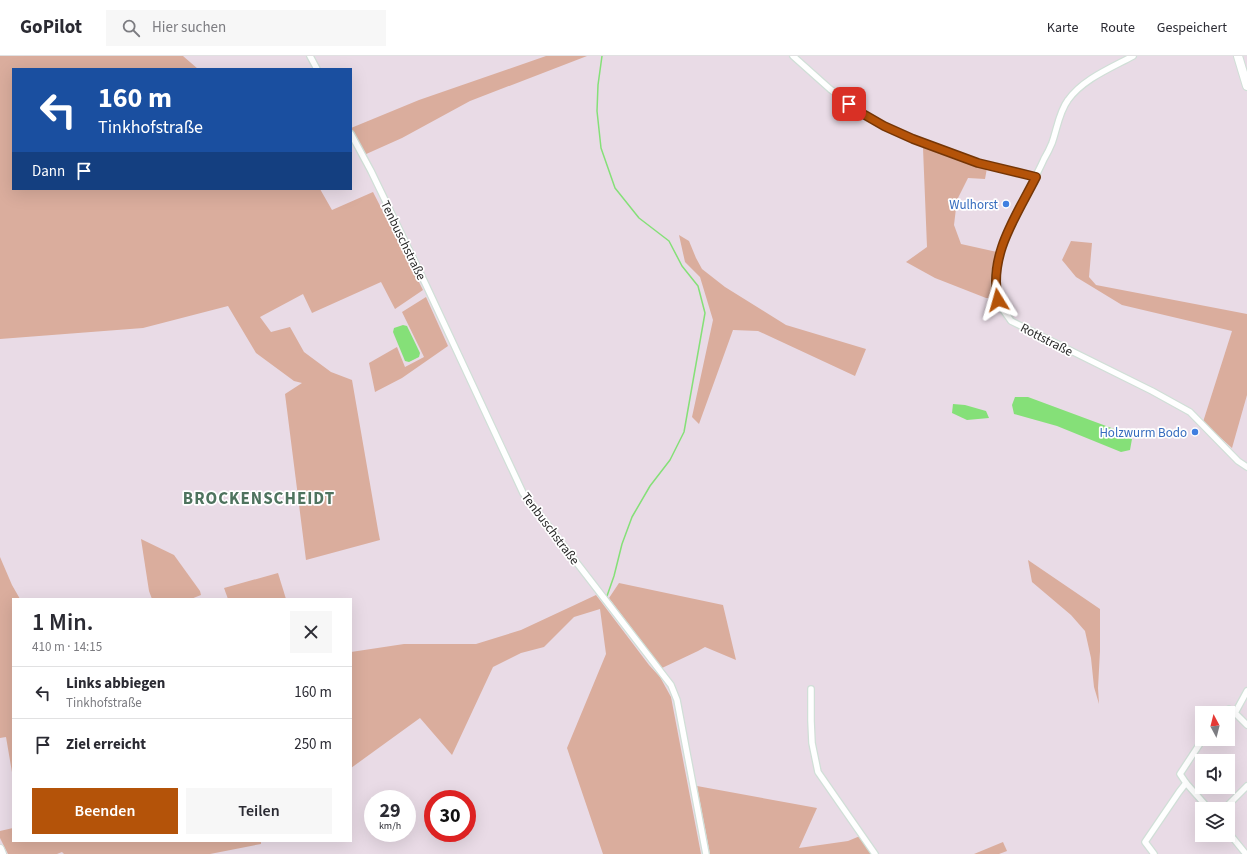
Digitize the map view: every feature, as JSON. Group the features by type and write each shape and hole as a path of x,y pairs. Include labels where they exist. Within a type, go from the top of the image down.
{"main road":[{"path":"1238,56 1247,86"},
{"path":"0,849 2,854"}],"street":[{"path":"310,56 316,68"},
{"path":"793,56 830,89 858,111 884,126 913,139 978,163 1036,177"},
{"name":"Rottstraße","path":"1133,56 1104,71 1084,84 1068,100 1060,116 1052,143 1004,240 996,270 996,289 998,300 1011,321 1152,391 1190,412 1238,461 1247,467"},
{"name":"Tenbuschstraße","path":"352,136 371,171 426,285 523,493 670,686 677,700 706,854"},
{"path":"811,689 812,743 818,772 874,854"},
{"path":"1247,691 1235,713 1247,725"},
{"path":"1198,746 1180,774 1203,802"},
{"path":"1154,854 1145,842 1186,783"},
{"path":"1231,802 1247,786"},
{"path":"1235,841 1246,854"}],"shaded area":[{"path":"0,56 183,56 197,68 12,68 12,190 321,190 332,210 373,192 423,290 395,309 381,282 312,313 303,294 260,317 271,332 290,327 304,352 331,372 352,380 380,540 306,560 285,394 302,383 294,381 256,353 228,306 143,328 0,339"},
{"path":"546,56 587,56 470,101 402,138 364,155 352,134 352,128 419,100"},
{"path":"923,148 929,148 987,168 985,179 968,178 957,200 954,225 961,244 997,252 993,277 993,298 986,298 935,278 906,262 927,247"},
{"path":"679,235 689,241 702,269 725,287 786,325 866,349 855,376 758,331 733,330 699,424 692,417 713,320 700,277 685,262"},
{"path":"1071,241 1092,243 1089,277 1096,285 1247,314 1247,395 1232,448 1203,422 1232,331 1122,305 1076,277 1062,260"},
{"path":"426,297 448,346 402,378 375,392 369,363 397,347 405,367 424,357 402,312"},
{"path":"403,325 407,326 420,353 419,357 409,362 405,361 393,332 394,328"},
{"path":"1015,397 1028,397 1125,433 1132,439 1130,450 1121,452 1057,426 1014,414 1012,405"},
{"path":"953,404 965,405 986,411 989,418 967,420 952,413"},
{"path":"141,539 174,555 200,591 201,595 194,598 152,598 149,591"},
{"path":"0,557 19,598 12,598 12,772 6,737 0,738"},
{"path":"1028,560 1100,609 1099,704 1094,687 1091,658 1085,631 1071,615 1032,582"},
{"path":"278,573 286,598 228,598 224,588"},
{"path":"619,583 723,605 736,660 705,647 662,668 609,598"},
{"path":"596,595 649,665 660,677 671,697 701,854 603,854 567,748 606,654 600,609 574,617 544,647 521,653 493,667 452,755 420,718 352,767 352,652 404,644 476,644 521,630"},
{"path":"697,786 817,808 799,848 848,841 860,836 872,854 710,854"},
{"path":"12,828 12,842 261,842 261,844 210,854 64,854 62,852 57,854 8,854 0,838 0,831"},
{"path":"1003,842 1007,851 999,854 974,854"}],"waterway":[{"path":"602,56 598,85 597,111 601,148 615,188 639,218 669,241 682,266 698,286 705,313 684,432 670,460 650,486 632,517 622,544 607,596"}],"place":[{"name":"Wulhorst","path":"1006,204"},
{"name":"Holzwurm Bodo","path":"1195,432"}],"district":[{"name":"BROCKENSCHEIDT","path":"259,498"}],"route":[{"path":"849,104 884,126 913,139 978,163 1036,177 1004,240 998,260 996,276 998,300"}]}
